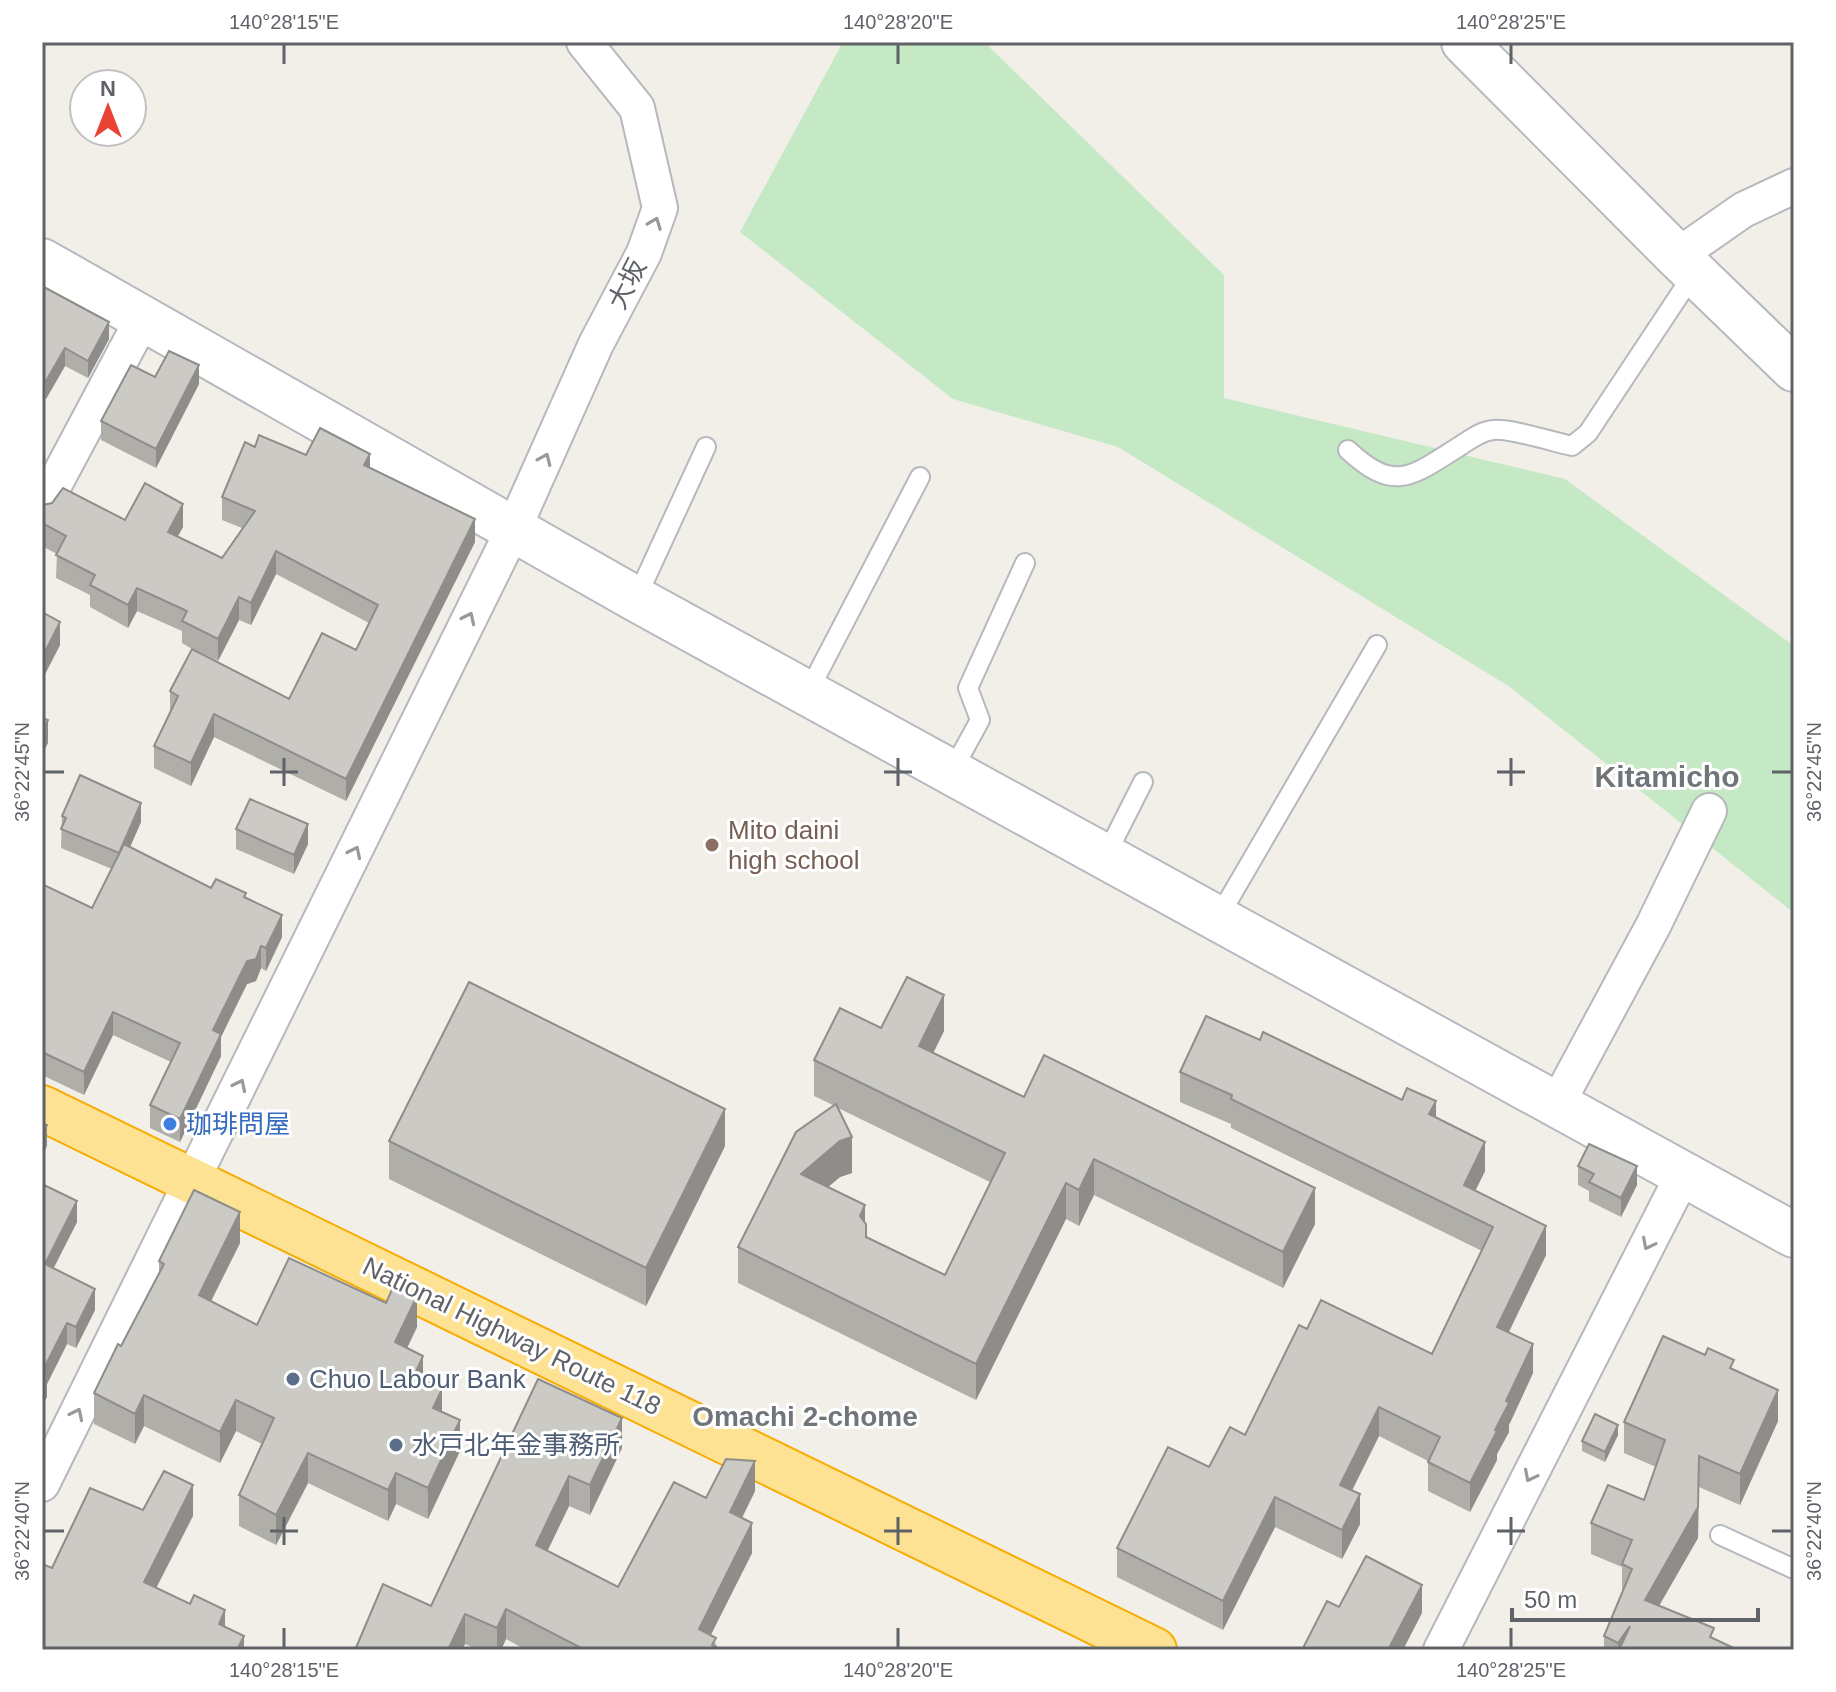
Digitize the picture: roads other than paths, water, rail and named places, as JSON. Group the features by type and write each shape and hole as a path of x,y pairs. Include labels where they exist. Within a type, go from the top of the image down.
{"highway":[{"name":"National Highway Route 118","path":"42,1108 1154,1650"}],"street":[{"name":"大坂","path":"42,1484 513,530 596,344 644,253 660,208 637,108 584,42"},
{"path":"1464,42 1794,369"},
{"path":"1686,265 1743,210 1794,186"},
{"path":"42,261 636,599 1794,1235"},
{"path":"42,508 142,320"},
{"path":"1556,1106 1653,926 1709,811"},
{"path":"1441,1650 1683,1175"}],"lane":[{"path":"1348,450 1368,469 1390,478 1416,474 1473,437 1494,430 1572,446 1588,433 1686,265"},
{"path":"636,599 706,447"},
{"path":"807,694 920,477"},
{"path":"951,773 980,720 968,688 1025,563"},
{"path":"1218,918 1377,645"},
{"path":"1105,857 1143,782"},
{"path":"1720,1535 1794,1569"}],"place":[{"name":"Mito daini high school","path":"712,845"},
{"name":"珈琲問屋","path":"170,1124"},
{"name":"Chuo Labour Bank","path":"293,1379"},
{"name":"水戸北年金事務所","path":"396,1445"}],"district":[{"name":"Kitamicho","path":"1667,776"},
{"name":"Omachi 2-chome","path":"805,1416"}]}
